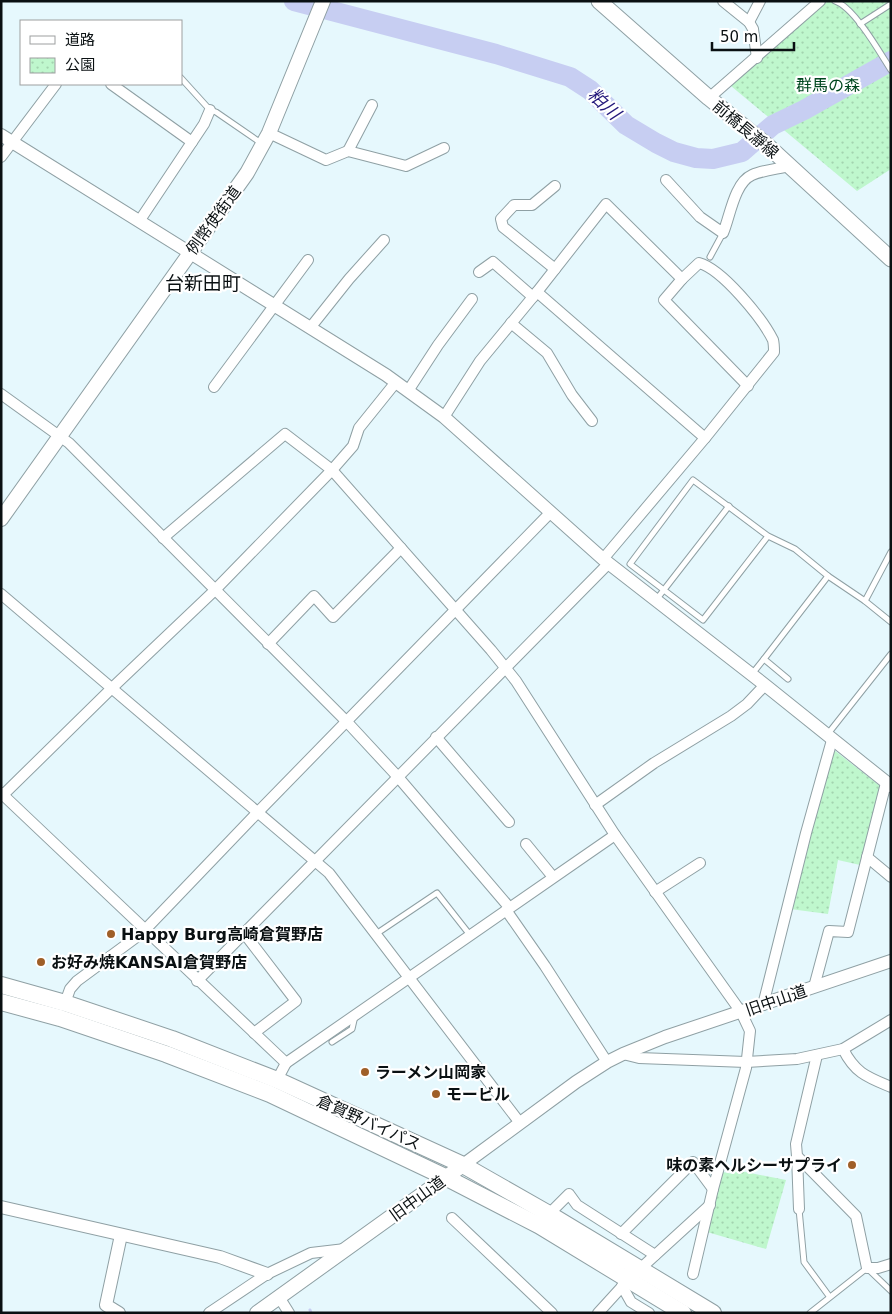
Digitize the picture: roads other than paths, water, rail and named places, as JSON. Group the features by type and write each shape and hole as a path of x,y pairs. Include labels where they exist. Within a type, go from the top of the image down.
{"highway":[{"name":"倉賀野バイパス","path":"1,985 65,1003 172,1040 277,1080 463,1165 549,1214 630,1278 713,1313"},
{"name":"倉賀野バイパス","path":"1,1002 60,1018 122,1039 270,1094 445,1177 540,1226 630,1278 683,1313"}],"main road":[{"name":"例幣使街道","path":"1,519 247,173 266,139 323,1"},
{"name":"前橋長瀞線","path":"600,1 709,98 790,166 891,259"},
{"name":"旧中山道","path":"257,1313 463,1165"}],"street":[{"path":"723,1 749,22 753,29 757,58"},
{"path":"749,22 760,1"},
{"path":"709,98 820,1"},
{"path":"1,157 55,85"},
{"path":"112,85 192,142"},
{"path":"348,152 372,105"},
{"path":"140,220 204,124 210,110"},
{"path":"1,135 140,220 396,382 444,417 606,561 659,595 751,674 888,785 848,932 829,931 814,987"},
{"path":"266,139 326,160 348,152 406,166 444,148"},
{"path":"666,180 700,217 722,233 734,199 750,175 790,166"},
{"path":"555,186 532,205 514,205 501,219 503,227 555,269"},
{"path":"444,417 480,360 535,295 606,204 682,279"},
{"path":"310,328 349,279 384,240"},
{"path":"214,387 308,260"},
{"path":"479,272 493,262 705,438"},
{"path":"197,981 506,667 606,561 748,386 774,352 774,342 747,302 710,268 699,263 664,300 748,386"},
{"path":"408,391 438,345 472,299"},
{"path":"511,323 546,353 572,395 592,421"},
{"path":"286,1063 197,981 145,929 2,794 214,591 332,470 353,446 359,428 396,382"},
{"path":"1,394 69,443 214,591 347,722 398,777 508,909 607,1062"},
{"path":"163,538 285,434 332,470 506,667 614,835 741,1012 750,1031 746,1068 713,1189 693,1274"},
{"path":"65,1003 70,989 142,933 550,513"},
{"path":"268,644 314,596 333,616 401,548"},
{"path":"1,594 315,860 329,874 520,1123"},
{"path":"595,805 654,763 732,716 747,704 765,684"},
{"path":"436,737 509,822"},
{"path":"763,1005 829,738"},
{"path":"277,1080 286,1063 614,835"},
{"path":"526,844 554,877"},
{"path":"867,857 891,877"},
{"path":"655,892 700,863"},
{"path":"244,933 296,1001 254,1033"},
{"name":"旧中山道","path":"463,1165 576,1082 622,1054 665,1037 891,962"},
{"path":"622,1054 639,1058 746,1062 797,1059 843,1049 891,1020"},
{"path":"843,1049 848,1060 857,1071 866,1077 891,1087"},
{"path":"799,1209 796,1144 818,1055"},
{"path":"797,1156 856,1216 867,1268 878,1268 891,1264"},
{"path":"621,1234 693,1162 713,1189"},
{"path":"549,1214 569,1194 577,1205 655,1255"},
{"path":"598,1313 630,1278 710,1206"},
{"path":"1,1207 220,1258 267,1274"},
{"path":"452,1218 552,1313"},
{"path":"119,1313 106,1305 121,1235"},
{"path":"209,1313 267,1274 311,1253 346,1248"},
{"path":"630,1278 630,1302 649,1313"},
{"path":"279,1297 289,1313"}],"lane":[{"path":"835,1 840,3 860,24 891,70"},
{"path":"860,24 891,4"},
{"path":"182,79 210,110 266,139"},
{"path":"710,257 722,233"},
{"path":"768,536 702,620 659,595 630,564 693,480 768,536 795,549 828,576 865,601 891,622"},
{"path":"659,595 729,506"},
{"path":"865,601 891,552"},
{"path":"751,674 828,576"},
{"path":"829,738 891,654"},
{"path":"764,659 788,679"},
{"path":"376,934 437,893 470,936"},
{"path":"332,1042 352,1029 355,1016"},
{"path":"799,1209 804,1262 830,1296"},
{"path":"810,1313 867,1268 891,1291"}],"waterway":[{"name":"粕川","path":"294,1 496,54 570,77 590,90 626,125 674,152 696,158 713,159 742,152 773,125 804,110 891,61"}],"place":[{"name":"Happy Burg高崎倉賀野店","path":"111,934"},
{"name":"お好み焼KANSAI倉賀野店","path":"41,962"},
{"name":"ラーメン山岡家","path":"365,1072"},
{"name":"モービル","path":"436,1094"},
{"name":"味の素ヘルシーサプライ","path":"852,1165"}],"district":[{"name":"台新田町","path":"203,283"}],"park label":[{"name":"群馬の森","path":"828,85"}]}
